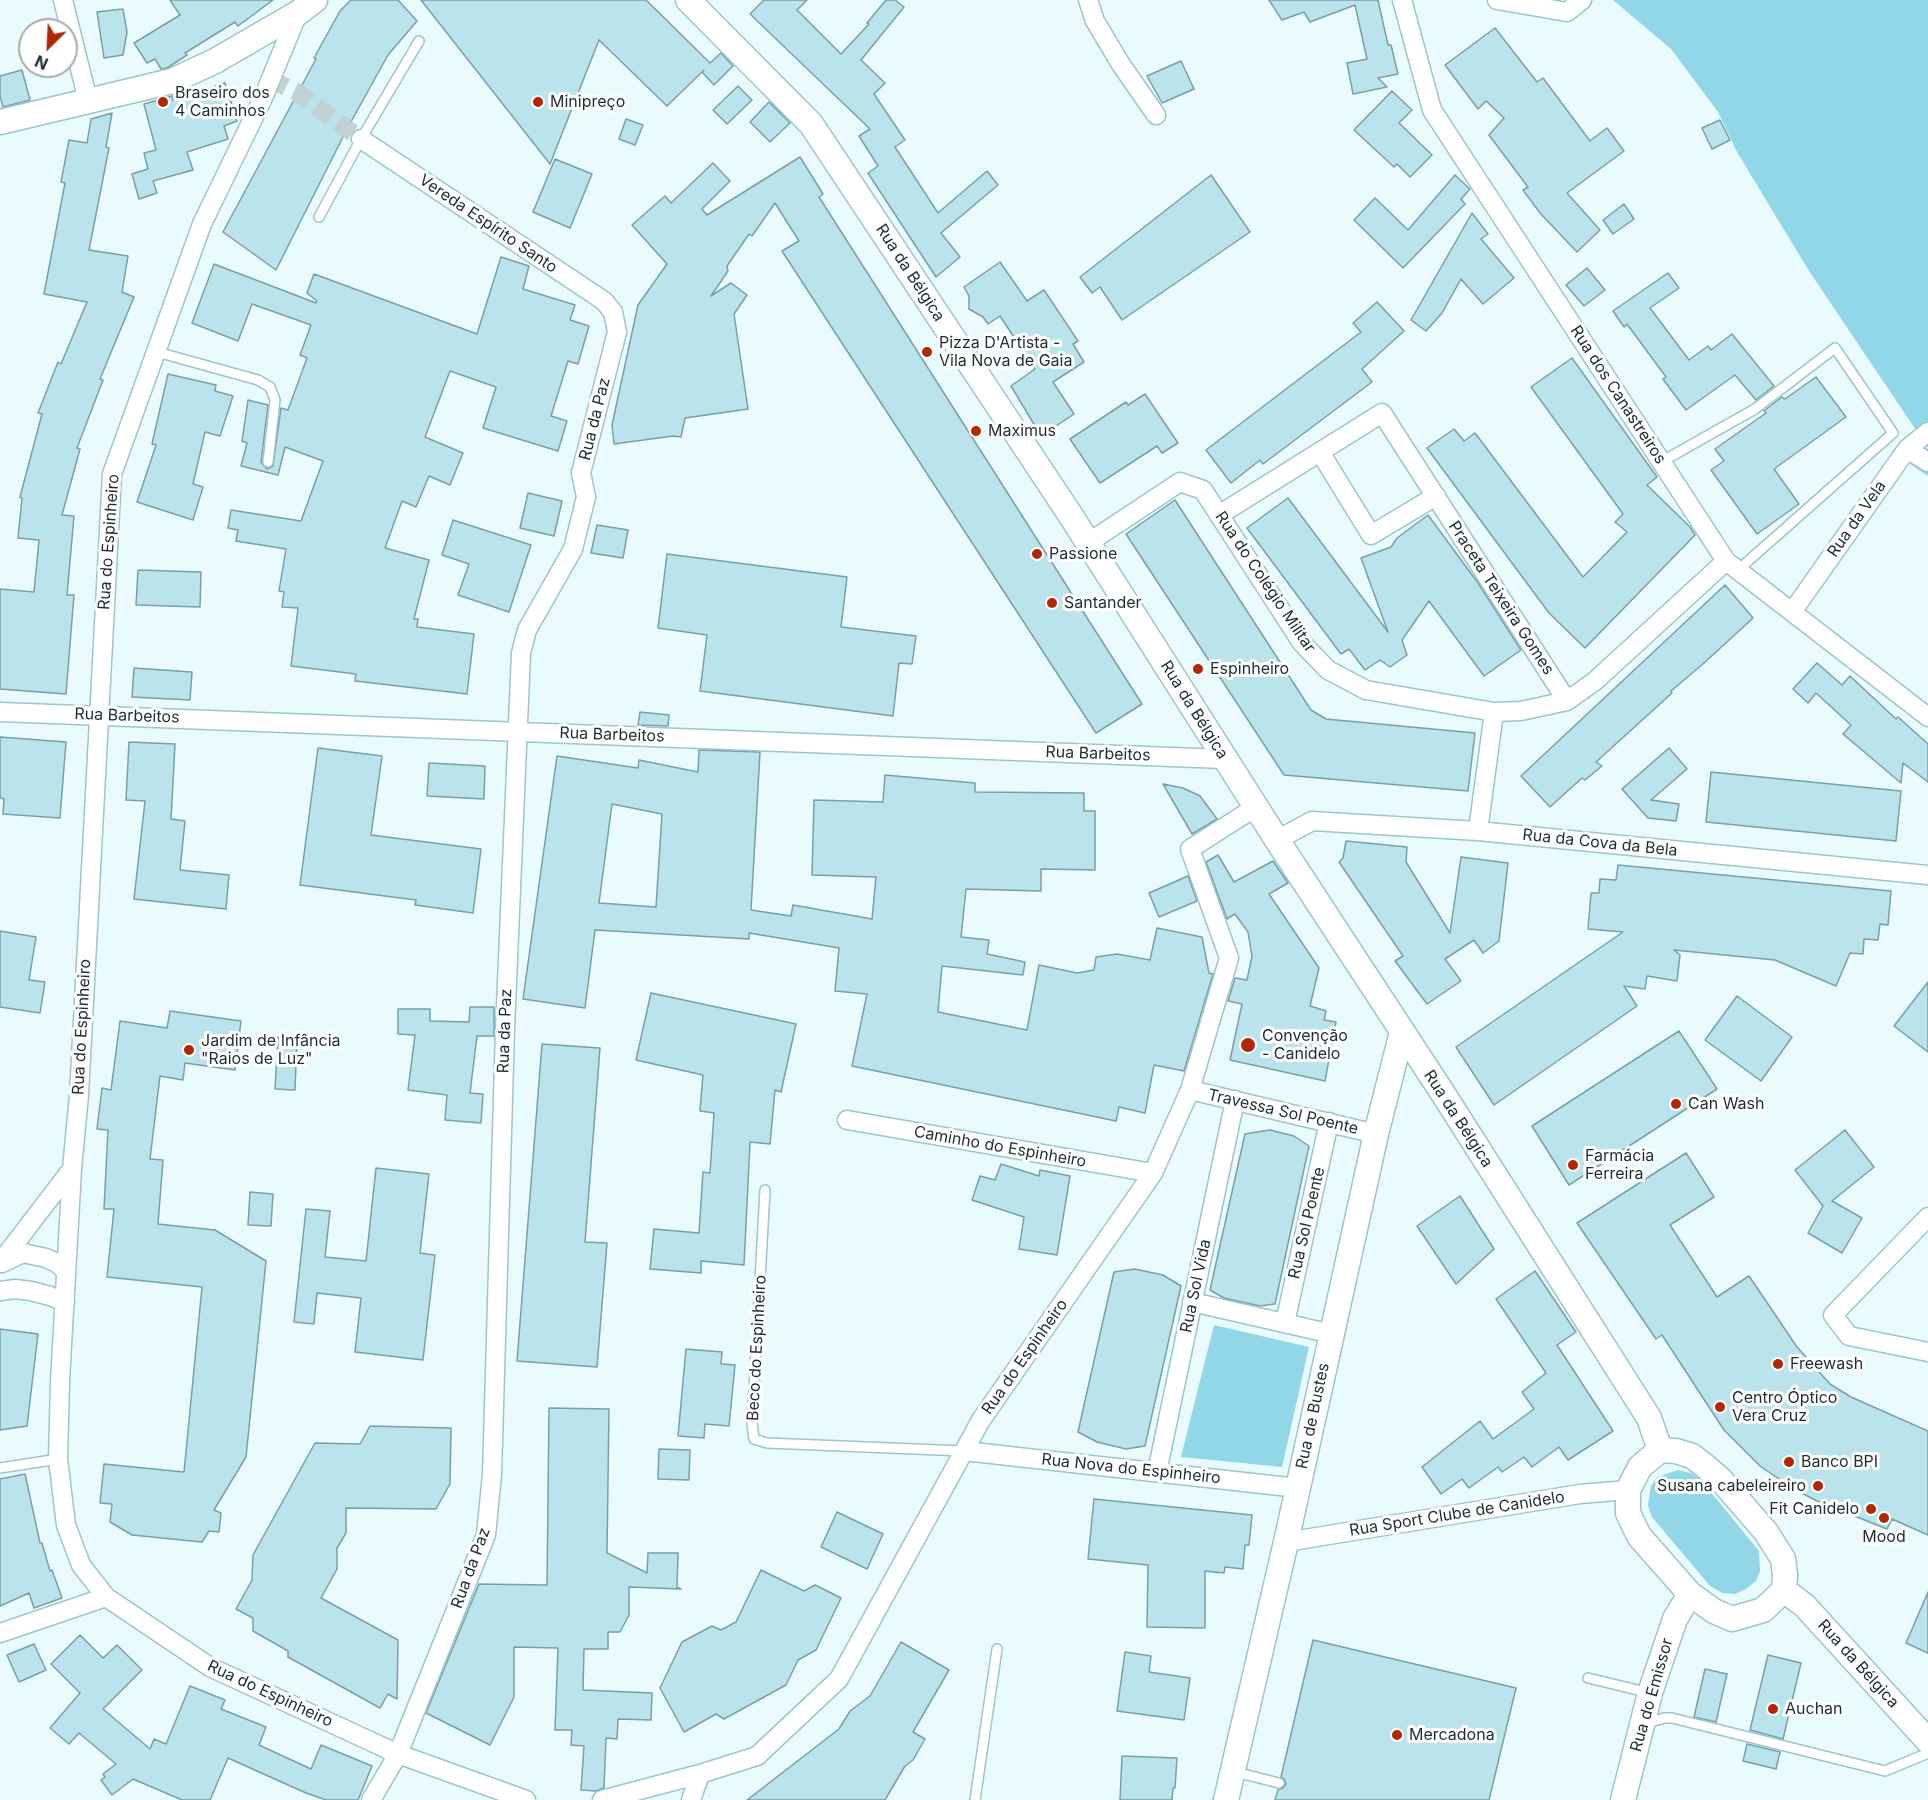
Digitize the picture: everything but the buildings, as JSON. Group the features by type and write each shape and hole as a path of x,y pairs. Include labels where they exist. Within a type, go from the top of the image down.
{"main road":[{"name":"Rua da Bélgica","path":"688,0 811,124 1088,543 1224,759 1402,1032 1649,1418 1660,1450"},
{"path":"0,123 172,81 215,61 307,6"},
{"name":"Rua de Bustes","path":"1226,1800 1286,1542 1376,1134 1402,1032"},
{"path":"1660,1450 1676,1451 1692,1456 1720,1480 1766,1532 1783,1559 1785,1575 1784,1590 1763,1610 1732,1619 1714,1611 1690,1594 1640,1536 1628,1513 1628,1490 1640,1467 1660,1450"},
{"name":"Rua da Bélgica","path":"1784,1590 1805,1606 1928,1741"},
{"name":"Rua do Emissor","path":"1623,1800 1650,1693 1675,1619 1690,1594"}],"street":[{"path":"63,0 88,101"},
{"path":"1088,0 1095,21 1156,116"},
{"name":"Rua dos Canastreiros","path":"1402,0 1432,110 1661,462 1732,565 1928,717"},
{"path":"1497,0 1567,12 1582,0"},
{"name":"Rua do Espinheiro","path":"307,6 202,225 112,474 79,1095 66,1271 58,1459 66,1525 81,1565 106,1597 210,1667 398,1754 526,1800"},
{"name":"Vereda Espírito Santo","path":"361,139 604,301 613,312"},
{"name":"Rua da Paz","path":"371,1800 398,1754 486,1535 492,1475 504,1029 521,653 527,630 573,549 586,497 581,473 617,332 613,312"},
{"name":"Praceta Teixeira Gomes","path":"1219,515 1382,412 1567,701"},
{"name":"Rua da Vela","path":"1792,612 1907,449 1928,432"},
{"path":"1907,449 1928,462"},
{"path":"1320,452 1371,535 1436,496"},
{"name":"Rua do Colégio Militar","path":"1088,543 1180,482 1203,490 1302,643 1328,670 1366,690 1494,712 1521,711 1567,701 1595,681 1732,565"},
{"name":"Rua Barbeitos","path":"0,712 99,714 1224,759"},
{"path":"1478,831 1494,712"},
{"name":"Rua do Espinheiro","path":"602,1800 757,1756 839,1679 981,1420 1153,1173 1190,1090 1229,958 1190,849 1256,807"},
{"name":"Rua da Cova da Bela","path":"1277,840 1312,821 1478,831 1928,875"},
{"name":"Travessa Sol Poente","path":"1190,1090 1376,1134"},
{"name":"Rua Sol Vida","path":"1156,1472 1235,1100"},
{"name":"Caminho do Espinheiro","path":"847,1120 1153,1173"},
{"name":"Rua Sol Poente","path":"1285,1323 1329,1122"},
{"path":"0,1264 72,1169"},
{"path":"1928,1217 1833,1315 1849,1336 1928,1352"},
{"path":"0,1264 23,1253 46,1258 57,1263 66,1271"},
{"path":"0,1291 15,1289 31,1291 65,1302"},
{"path":"1192,1302 1332,1334"},
{"name":"Rua Nova do Espinheiro","path":"964,1451 1298,1488"},
{"name":"Rua Sport Clube de Canidelo","path":"1286,1542 1580,1494 1628,1490"},
{"path":"0,1633 106,1597"},
{"path":"691,1800 700,1774"}],"lane":[{"path":"319,217 361,139 419,41"},
{"path":"1661,462 1755,408 1835,348 1893,433 1732,565"},
{"path":"157,352 258,380 270,387 275,400 268,462"},
{"name":"Beco do Espinheiro","path":"765,1190 752,1423 754,1439 767,1443 964,1451"},
{"path":"0,1468 58,1459"},
{"path":"975,1800 997,1649"},
{"path":"1588,1678 1650,1693"},
{"path":"1642,1725 1664,1718 1672,1718 1885,1771 1928,1753"},
{"path":"1232,1772 1279,1783"}],"shaded area":[{"path":"1613,0 1928,0 1928,448 1809,271 1737,152 1718,112 1671,49"},
{"path":"1928,448 1928,476 1910,464"},
{"path":"1214,1325 1309,1347 1282,1467 1181,1457"},
{"path":"1678,1470 1691,1473 1700,1479 1759,1551 1760,1571 1756,1581 1746,1589 1735,1594 1722,1593 1710,1586 1652,1517 1648,1505 1651,1486 1657,1477"}],"tunnel":[{"path":"270,79 298,93 361,139"}],"place":[{"name":"Braseiro dos 4 Caminhos","path":"163,102"},
{"name":"Minipreço","path":"538,102"},
{"name":"Pizza D'Artista - Vila Nova de Gaia","path":"927,352"},
{"name":"Maximus","path":"976,431"},
{"name":"Passione","path":"1037,554"},
{"name":"Santander","path":"1052,603"},
{"name":"Espinheiro","path":"1198,669"},
{"name":"Convenção - Canidelo","path":"1248,1045"},
{"name":"Jardim de Infância \"Raios de Luz\"","path":"189,1050"},
{"name":"Can Wash","path":"1676,1104"},
{"name":"Farmácia Ferreira","path":"1573,1165"},
{"name":"Freewash","path":"1778,1364"},
{"name":"Centro Óptico Vera Cruz","path":"1720,1407"},
{"name":"Banco BPI","path":"1789,1462"},
{"name":"Susana cabeleireiro","path":"1818,1486"},
{"name":"Fit Canidelo","path":"1871,1509"},
{"name":"Mood","path":"1884,1518"},
{"name":"Auchan","path":"1773,1709"},
{"name":"Mercadona","path":"1397,1735"}]}
